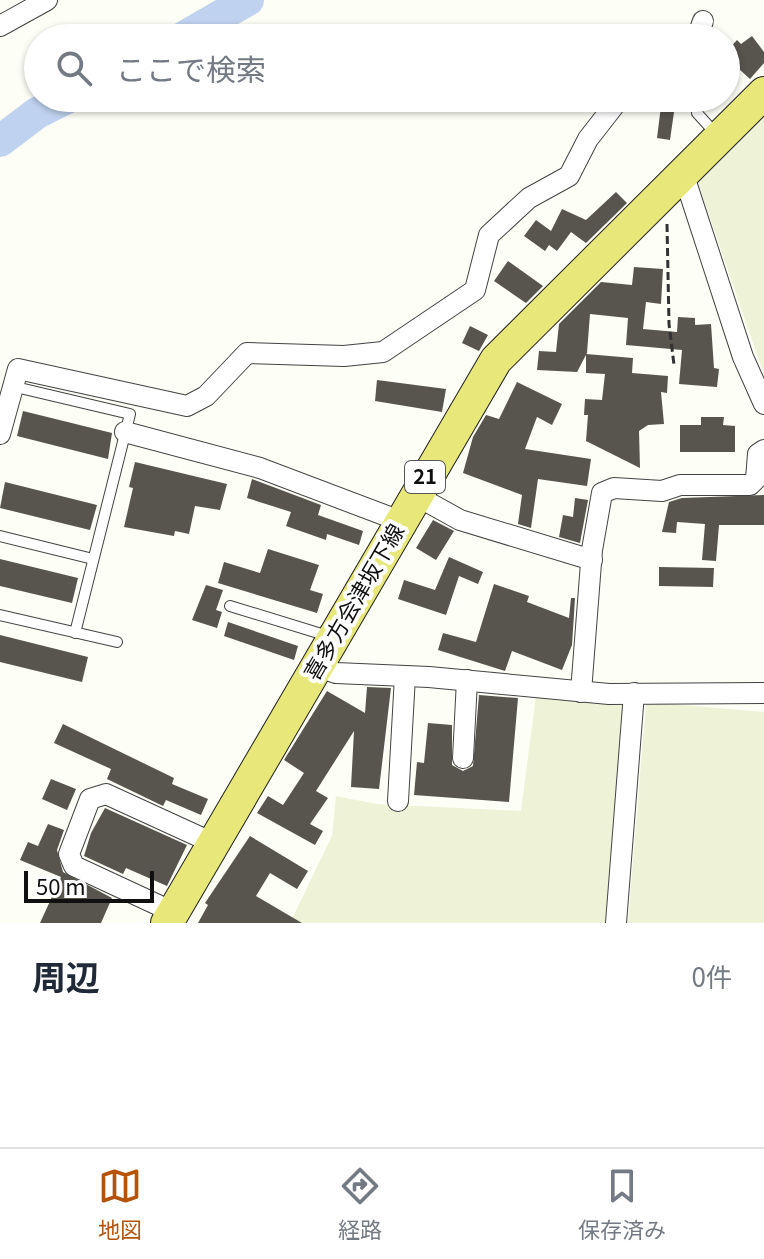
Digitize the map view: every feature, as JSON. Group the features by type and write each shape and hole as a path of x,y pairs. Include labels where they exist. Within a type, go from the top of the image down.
{"main road":[{"name":"喜多方会津坂下線","path":"170,917 496,360 764,93"}],"street":[{"path":"0,26 47,0"},
{"path":"0,434 18,369 187,406 206,396 231,366 254,350 344,356 383,352 475,290 489,235 529,198 569,176 588,139 609,112"},
{"path":"673,186 764,404"},
{"path":"125,432 460,520 592,560"},
{"path":"581,692 598,500 606,489 662,491 680,485 750,485 756,479 758,454 764,450"},
{"path":"318,667 336,673 467,680 581,692 764,693"},
{"path":"398,801 405,676"},
{"path":"463,758 467,680"},
{"path":"616,923 634,693"},
{"path":"170,917 74,866 69,854 90,799 106,794 213,843"}],"lane":[{"path":"697,112 720,138"},
{"path":"24,389 130,414 75,633"},
{"path":"0,536 93,559"},
{"path":"230,606 334,638"},
{"path":"0,615 117,642"}],"path":[{"path":"673,186 666,214 669,324 674,365"}],"green space":[{"path":"764,117 764,375 698,183"},
{"path":"536,696 625,700 611,923 290,923 332,836 336,796 376,804 521,811"},
{"path":"646,702 764,712 764,923 628,923"}],"building":[{"path":"752,36 764,52 764,63 750,79 740,70 741,44"},
{"path":"660,112 674,112 670,140 657,138"},
{"path":"616,192 627,203 586,243 571,232 557,251 549,245 545,251 524,236 536,220 551,231 562,209 586,220"},
{"path":"508,261 543,286 526,303 494,281"},
{"path":"634,267 663,269 661,304 646,302 643,329 677,332 678,317 695,318 695,325 711,324 714,368 719,369 717,387 679,384 682,350 626,345 628,318 590,314 587,353 577,372 537,370 539,351 556,352 559,324 601,282 632,285"},
{"path":"470,326 488,335 479,351 462,343"},
{"path":"586,354 633,358 632,373 668,376 667,393 661,392 664,424 648,425 639,431 640,468 586,441 588,415 584,415 585,399 602,400 605,374 586,373"},
{"path":"377,380 446,389 442,412 375,401"},
{"path":"517,382 562,404 552,425 537,417 525,449 591,459 587,486 538,479 531,528 518,524 522,495 463,473 473,437 486,415 499,419"},
{"path":"23,411 112,433 108,459 17,436"},
{"path":"701,417 724,417 723,425 735,426 735,452 680,452 680,425 701,425"},
{"path":"135,462 227,484 220,510 195,506 189,534 175,531 174,536 124,527"},
{"path":"252,479 321,505 318,515 363,531 359,545 327,534 326,540 286,526 291,512 247,498"},
{"path":"5,482 97,505 90,530 0,508"},
{"path":"764,495 764,525 719,525 716,561 702,560 705,524 677,522 676,533 662,532 669,502 682,498"},
{"path":"575,498 588,500 580,543 559,537 563,515 573,517"},
{"path":"433,520 454,531 436,560 416,548"},
{"path":"268,549 319,565 310,590 323,594 317,613 218,583 224,562 260,573"},
{"path":"449,557 483,572 478,584 459,576 446,615 398,599 404,580 435,590"},
{"path":"0,559 78,578 72,603 0,586"},
{"path":"659,567 714,568 713,587 659,586"},
{"path":"494,584 529,596 527,602 569,618 571,598 575,598 572,645 562,670 512,651 505,671 438,650 443,633 476,642"},
{"path":"206,585 223,590 216,610 222,612 217,628 192,620"},
{"path":"228,622 298,646 294,660 224,636"},
{"path":"0,635 88,657 82,682 0,662"},
{"path":"367,687 391,688 379,789 351,787 354,731 316,791 328,798 310,824 323,831 315,845 257,813 268,796 283,805 304,773 284,760 327,691 365,713"},
{"path":"479,695 518,698 509,802 414,795 417,762 424,763 428,723 452,725 452,765 463,771 473,766"},
{"path":"63,724 174,778 172,784 208,799 201,815 166,800 163,806 107,779 111,769 54,743"},
{"path":"51,779 76,789 67,810 42,799"},
{"path":"105,808 187,845 167,886 126,868 123,874 84,856 91,833"},
{"path":"48,824 64,830 57,850 63,872 112,898 101,923 40,923 61,877 20,860 28,842 38,846"},
{"path":"250,836 308,871 297,889 270,873 256,896 302,923 198,923 208,905 205,903"}],"waterway":[{"path":"206,24 248,0"},
{"path":"0,141 39,112"}]}
